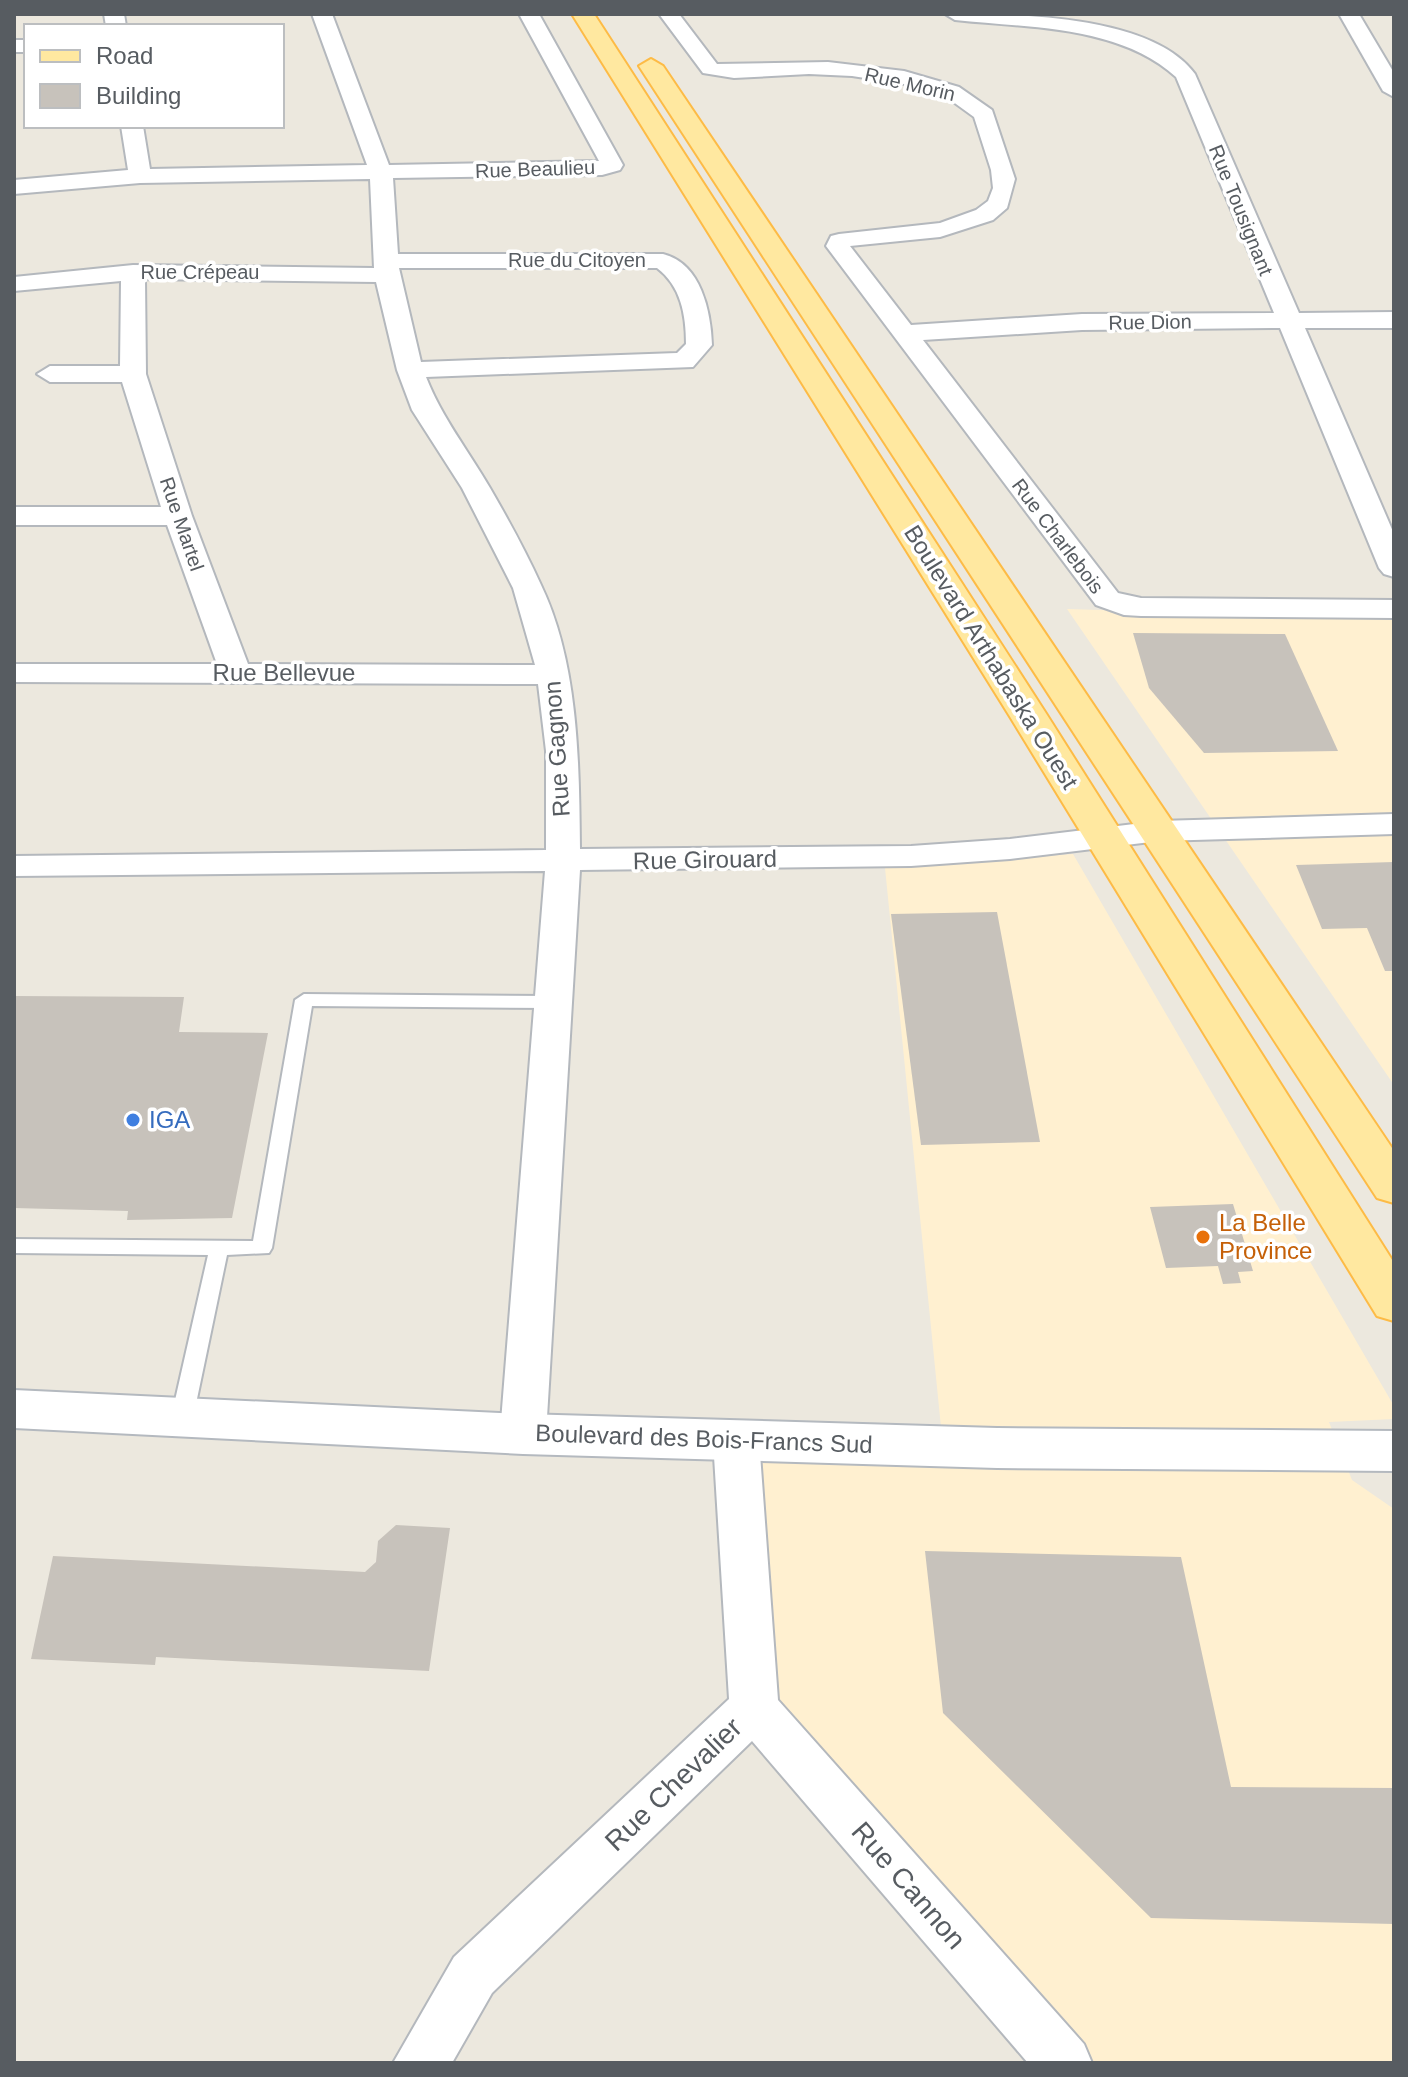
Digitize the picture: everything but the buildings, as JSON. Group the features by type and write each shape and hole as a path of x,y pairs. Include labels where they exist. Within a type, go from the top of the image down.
{"main road":[{"name":"Boulevard Arthabaska Ouest","path":"583,14 1394,1303"},
{"name":"Boulevard Arthabaska Ouest","path":"633,40 1394,1187"}],"street":[{"name":"Rue Gagnon","path":"322,14 381,173 386,268 410,370 425,410 476,488 528,588 553,675 562,751 563,863 523,1434"},
{"name":"Rue Beaulieu","path":"381,173 602,168 612,165 529,14"},
{"name":"Rue Morin","path":"669,14 710,69 856,72 944,88 978,107 984,115 1004,187 994,210 965,224 839,241"},
{"name":"Rue Tousignant","path":"955,14 1113,37 1159,50 1174,60 1185,74 1286,320 1394,568"},
{"path":"1349,14 1394,91"},
{"path":"132,128 140,176"},
{"path":"14,187 140,176 381,173"},
{"name":"Rue Charlebois","path":"839,241 838,246 1107,599 1124,606 1141,607 1394,609"},
{"name":"Rue du Citoyen","path":"386,268 663,261 676,268 697,308 699,345 684,361 410,370"},
{"name":"Rue Crépeau","path":"14,284 133,272 386,268"},
{"name":"Rue Martel","path":"133,272 133,374 178,516 235,672"},
{"name":"Rue Dion","path":"906,333 1082,322 1394,320"},
{"path":"50,374 133,374"},
{"path":"14,516 178,516"},
{"name":"Rue Bellevue","path":"14,673 553,675"},
{"name":"Rue Girouard","path":"14,866 563,863 911,856 1010,849 1159,831 1394,824"},
{"name":"Boulevard des Bois-Francs Sud","path":"14,1409 523,1434 997,1448 1394,1451"},
{"name":"Rue Chevalier","path":"421,2063 473,1975 754,1707 736,1440"},
{"path":"1342,1450 1394,1479"},
{"name":"Rue Cannon","path":"754,1707 1064,2063"}],"lane":[{"path":"14,1246 262,1248 304,1000 553,1002"},
{"path":"182,1418 219,1248"}],"shaded area":[{"path":"1067,609 1394,619 1394,1085"},
{"path":"1073,854 1394,1406 1394,1419 1329,1422 1352,1480 1394,1509 1394,2063 1081,2063 771,1704 758,1452 944,1457 885,868"}],"place":[{"name":"IGA","path":"133,1120"},
{"name":"La Belle Province","path":"1203,1237"}]}
